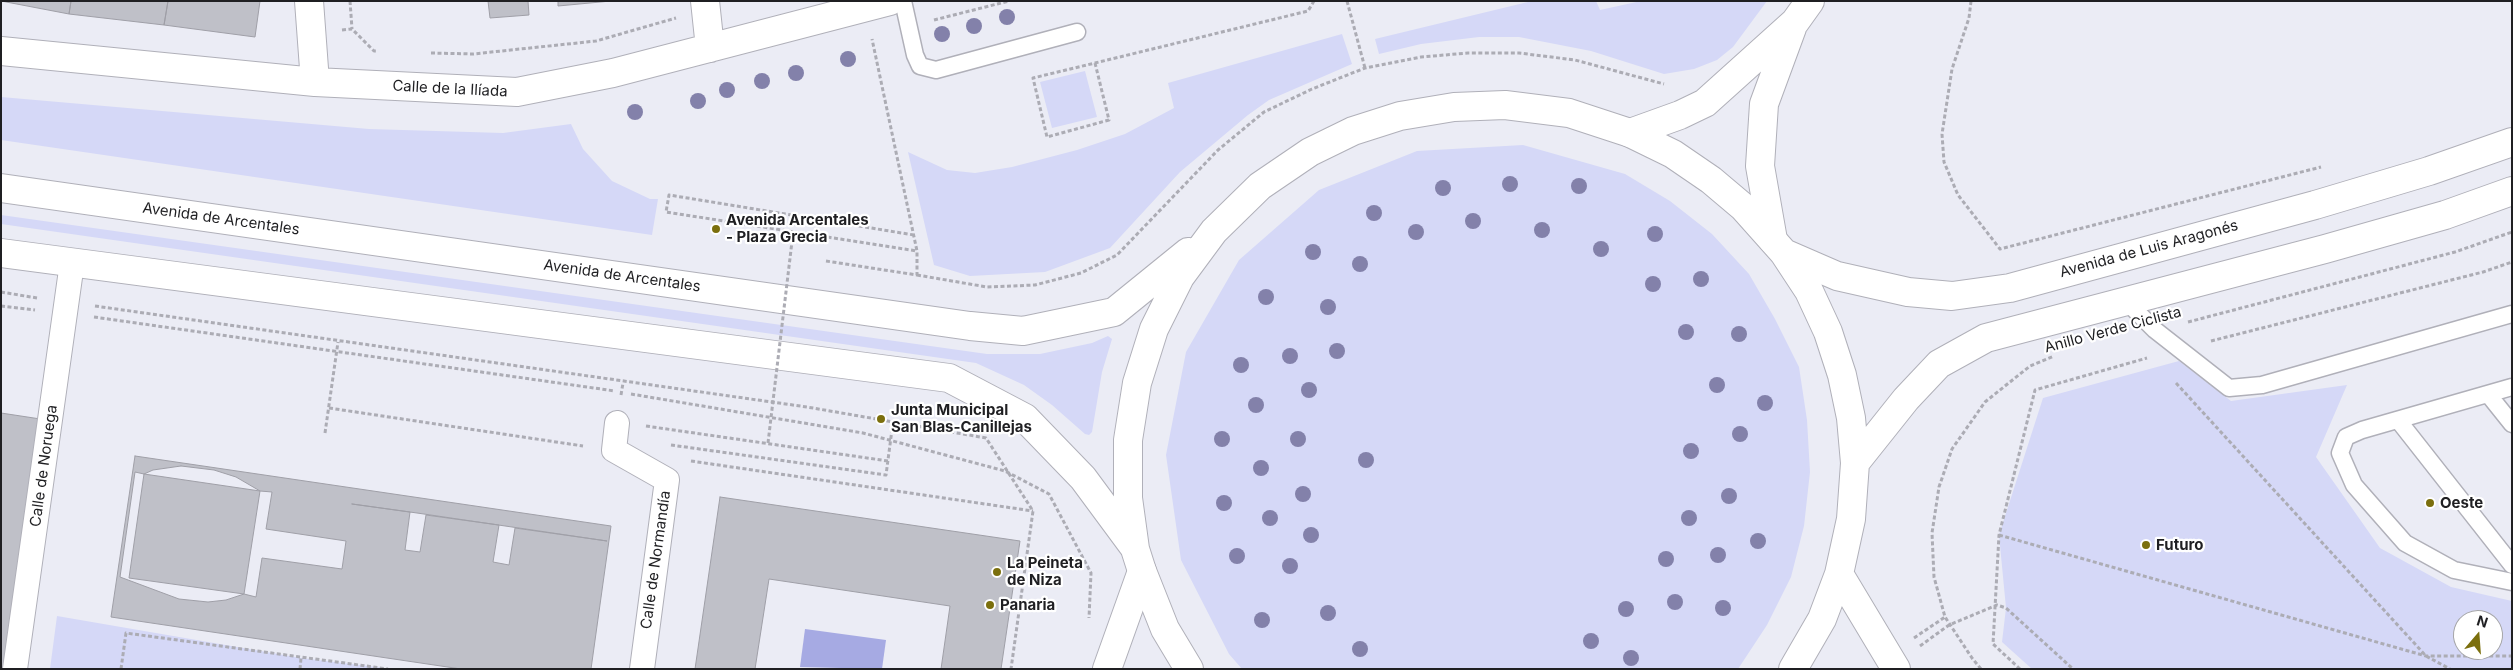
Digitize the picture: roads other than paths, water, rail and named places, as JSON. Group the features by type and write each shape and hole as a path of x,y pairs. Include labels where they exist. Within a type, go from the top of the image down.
{"main road":[{"path":"309,1 315,82"},
{"path":"705,1 710,48"},
{"name":"Calle de la Ilíada","path":"1,52 315,82 517,92 613,73 890,1"},
{"path":"1630,133 1680,115 1705,103 1802,12"},
{"path":"1779,247 1760,166 1764,104 1802,12"},
{"path":"1189,669 1165,629 1138,560 1128,498 1128,440 1137,383 1158,320 1180,277 1214,231 1260,186 1310,152 1353,131 1400,116 1454,107 1505,105 1569,113 1630,133 1673,154 1711,180 1743,207 1779,247 1809,291 1828,332 1842,375 1851,418 1854,464 1851,519 1839,574 1822,619 1793,669"},
{"name":"Avenida de Luis Aragonés","path":"1779,247 1837,276 1908,292 1952,296 2010,288 2315,205 2429,171 2512,142"},
{"name":"Avenida de Arcentales","path":"1,188 960,325 1022,331 1114,312 1214,231"},
{"path":"1854,464 1906,399 1939,364 1986,338 2127,302 2445,215 2512,192"},
{"path":"1,253 948,378 1025,418 1082,478 1138,560"},
{"path":"1107,669 1138,560"},
{"path":"1839,574 1896,669"}],"street":[{"name":"Calle de Noruega","path":"16,669 72,263"},
{"name":"Calle de Normandía","path":"617,423 614,450 667,480 642,669"}],"lane":[{"path":"903,1 920,66 936,70 1077,32"},
{"path":"2127,302 2178,349 2229,388 2262,385 2512,314"},
{"path":"2512,388 2398,420 2346,437 2340,452 2354,485 2405,543 2454,570 2512,582"},
{"path":"2488,394 2512,424"},
{"path":"2398,420 2512,565"}],"water":[{"path":"805,629 886,640 882,669 800,667"}],"place":[{"name":"Avenida Arcentales - Plaza Grecia","path":"716,229"},
{"name":"Junta Municipal San Blas-Canillejas","path":"881,419"},
{"name":"Oeste","path":"2430,503"},
{"name":"Futuro","path":"2146,545"},
{"name":"La Peineta de Niza","path":"997,572"},
{"name":"Panaria","path":"990,605"}]}
